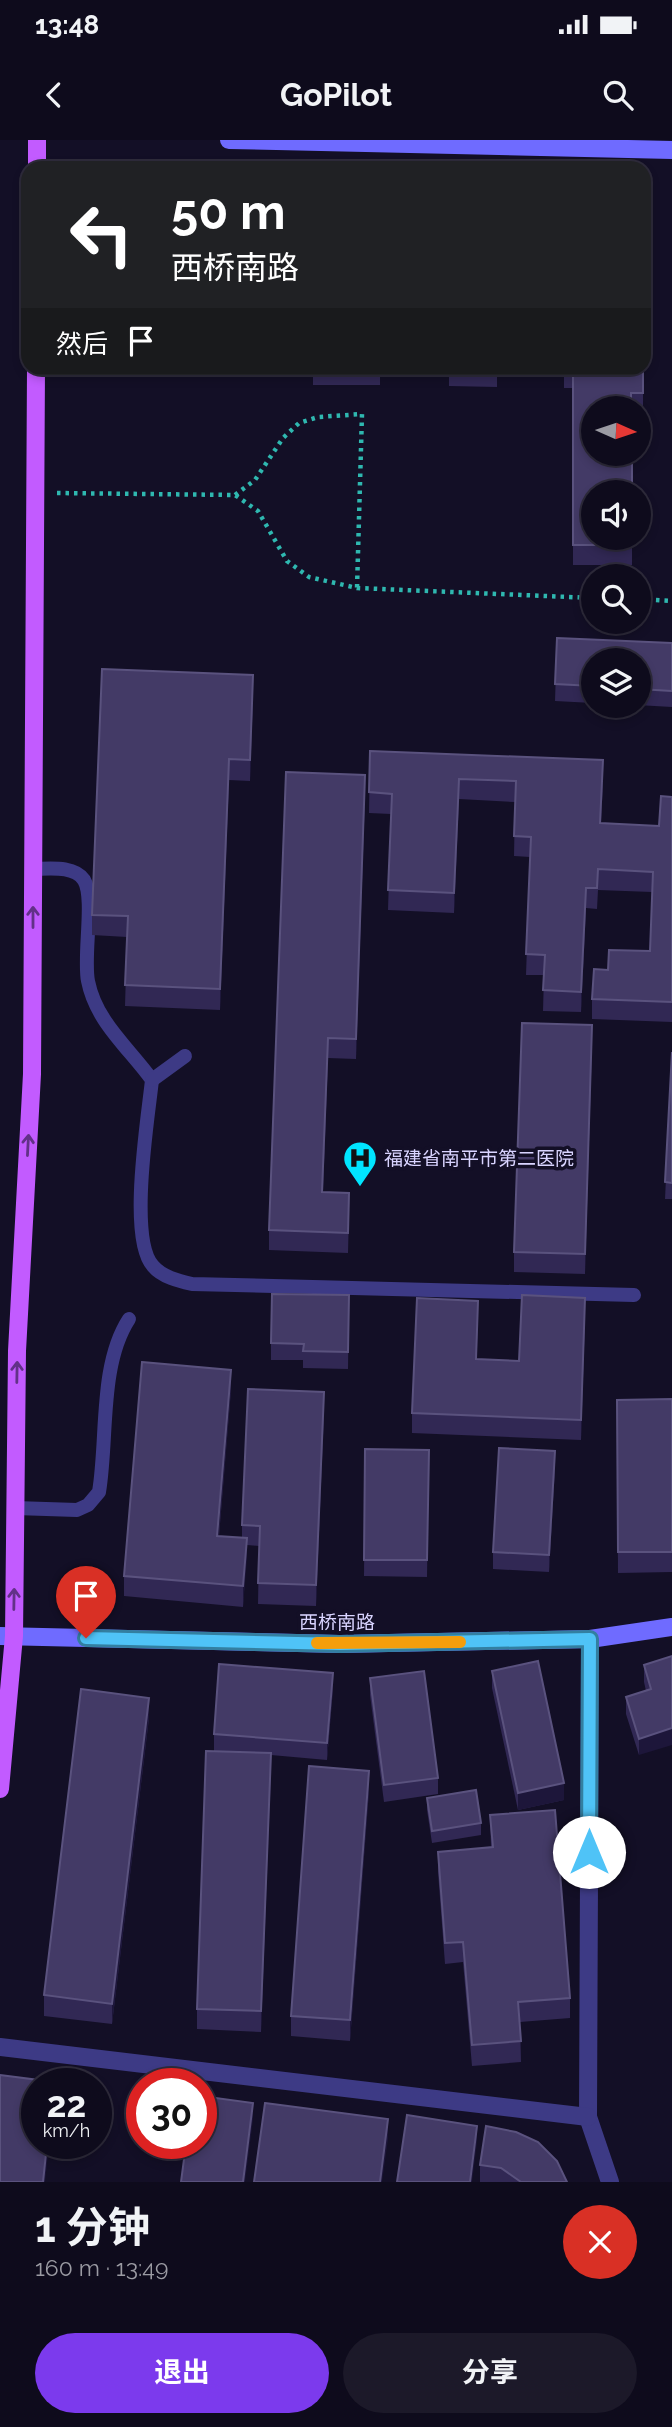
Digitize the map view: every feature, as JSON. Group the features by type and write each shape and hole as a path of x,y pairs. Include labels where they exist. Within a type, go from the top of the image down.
{"main road":[{"path":"37,140 37,161"},
{"path":"229,140 672,150"},
{"path":"0,1790 15,1508 17,1351 32,1074 36,375"},
{"name":"西桥南路","path":"7,1636 340,1644 590,1639 672,1627"}],"street":[{"path":"590,1639 588,2117 610,2182"},
{"path":"0,2047 588,2117"}],"lane":[{"path":"33,869 72,871 83,878 88,892 86,965 93,997 110,1030 152,1080 140,1218 146,1254 153,1266 177,1280 192,1284 634,1295"},
{"path":"152,1080 185,1056"},
{"path":"15,1508 77,1510 88,1505 99,1492 111,1364 118,1335 129,1319"}],"path":[{"path":"235,495 255,480 283,438 299,423 318,417 362,414 357,588"},
{"path":"35,493 235,495 258,511 287,561 309,577 357,588 581,597"},
{"path":"651,600 672,601"}],"building":[{"path":"573,375 643,375 643,393 631,393 631,396 581,396 581,466 632,466 632,480 581,480 581,545 573,545"},
{"path":"557,638 672,643 672,691 651,690 651,648 581,648 581,685 555,684"},
{"path":"102,669 253,675 250,760 229,759 220,989 125,985 128,916 92,915"},
{"path":"370,751 603,760 600,823 659,826 661,796 672,797 672,1002 592,999 594,969 608,970 609,950 650,951 653,872 598,869 597,888 586,888 581,992 543,990 545,955 526,954 531,837 514,836 516,781 459,779 454,893 388,890 392,794 369,792"},
{"path":"286,772 365,775 356,1039 328,1038 322,1192 349,1193 348,1233 269,1230"},
{"path":"522,1023 592,1025 585,1254 514,1252"},
{"path":"672,1052 672,1183 665,1182"},
{"path":"272,1294 349,1295 348,1352 303,1351 304,1344 271,1343"},
{"path":"522,1295 585,1298 581,1420 412,1413 417,1298 478,1301 476,1359 519,1361"},
{"path":"142,1362 231,1370 217,1536 247,1538 243,1586 124,1576"},
{"path":"248,1389 324,1392 316,1585 258,1583 260,1526 242,1525"},
{"path":"672,1399 672,1552 618,1552 617,1400"},
{"path":"499,1448 555,1451 549,1555 493,1552"},
{"path":"365,1449 429,1450 427,1560 364,1560"},
{"path":"672,1656 672,1728 639,1739 626,1697 651,1689 644,1665"},
{"path":"538,1661 564,1783 518,1793 492,1671"},
{"path":"219,1664 333,1673 327,1743 214,1734"},
{"path":"424,1671 438,1778 384,1785 370,1678"},
{"path":"81,1689 149,1698 112,2004 44,1995"},
{"path":"206,1751 271,1753 261,2011 197,2009"},
{"path":"309,1766 369,1771 350,2020 291,2016"},
{"path":"476,1790 481,1823 432,1831 427,1798"},
{"path":"555,1810 570,1998 518,2002 521,2041 472,2045 463,1942 445,1943 438,1852 493,1847 490,1815"},
{"path":"0,2075 21,2078 21,2159 45,2159 43,2182 0,2182"},
{"path":"217,2098 253,2103 243,2182 181,2182 184,2159 217,2159"},
{"path":"265,2103 388,2119 380,2182 254,2182"},
{"path":"407,2115 477,2126 470,2182 397,2182"},
{"path":"486,2126 516,2132 538,2142 557,2161 567,2182 521,2182 501,2168 480,2165"}],"slow traffic":[{"path":"317,1643 460,1642"}],"place":[{"name":"福建省南平市第二医院","path":"360,1188"}],"route":[{"path":"86,1638 340,1644 590,1639 589,1852"}]}
